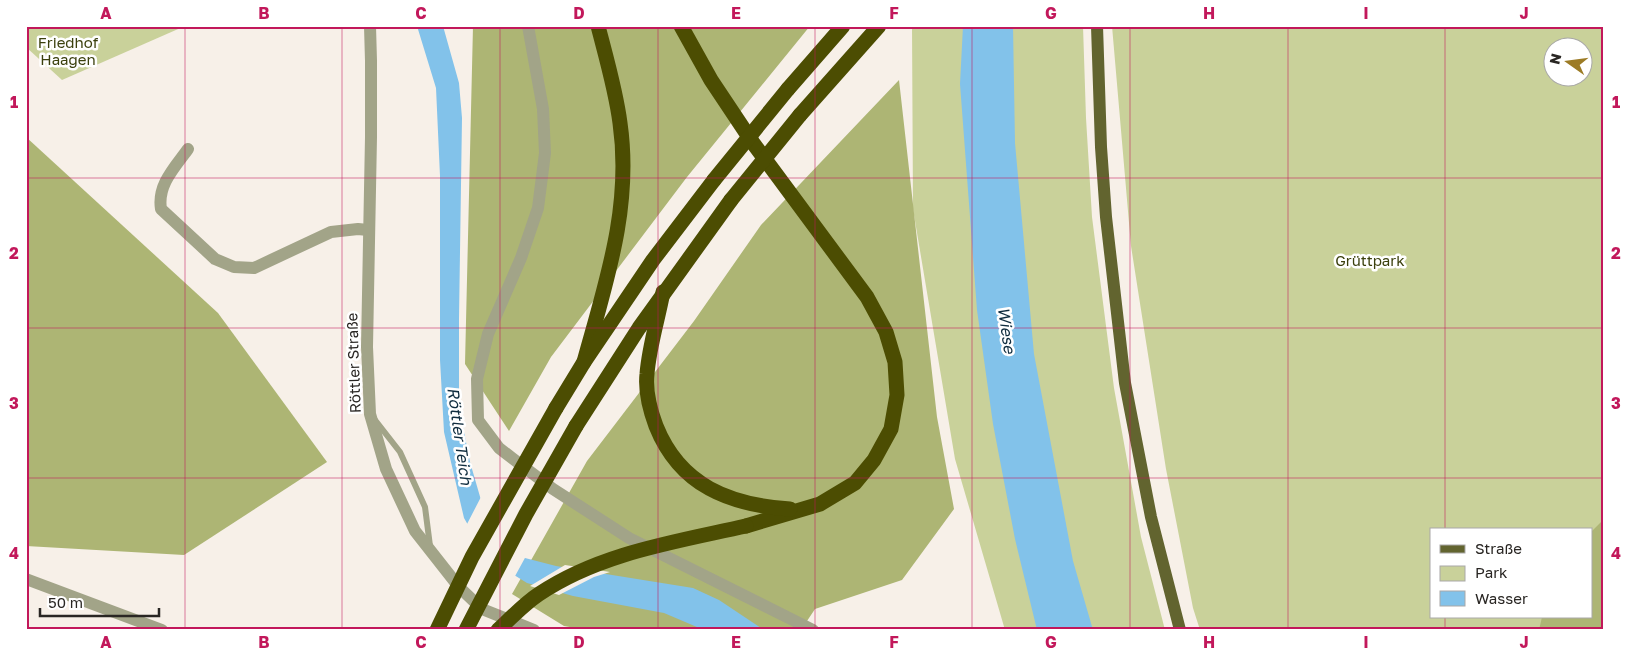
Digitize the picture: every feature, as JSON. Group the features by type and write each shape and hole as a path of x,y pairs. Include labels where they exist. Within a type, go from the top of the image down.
{"highway":[{"path":"584,362 616,247 623,175 620,122 598,26"},
{"path":"498,630 538,595 570,576 605,560 746,526 820,504 855,483 874,460 891,429 897,395 894,362 886,332 867,297 753,143 711,80 681,26"},
{"path":"436,630 477,548 584,362 653,260 714,180 788,89 844,26"},
{"path":"466,630 517,531 576,426 613,366 730,200 800,115 879,26"},
{"path":"664,292 647,376 652,415 662,440 675,460 689,475 709,489 730,499 762,507 796,510"}],"main road":[{"path":"1097,26 1106,217 1125,383 1151,517 1180,630"}],"street":[{"name":"Röttler Straße","path":"370,26 371,80 367,347 370,414 386,470 415,531 460,587 482,609 534,630"},
{"path":"528,26 543,109 544,153 538,208 521,258 488,334 477,379 478,420 499,448 553,489 629,538 813,630"},
{"path":"188,149 166,179 159,201 160,208 215,259 234,267 254,268 330,232 358,229 368,230"},
{"path":"26,579 162,630"}],"lane":[{"path":"370,414 400,452 425,507 430,550"}],"green space":[{"name":"Friedhof Haagen","path":"26,26 185,26 62,80 26,47"},
{"path":"473,26 810,26 687,177 551,357 509,431 465,364"},
{"path":"912,26 1083,26 1092,217 1114,388 1141,537 1165,630 1005,630 955,459 913,209"},
{"name":"Grüttpark","path":"1112,26 1604,26 1604,630 1200,630 1193,608 1166,469 1131,246"},
{"path":"899,80 937,417 954,509 902,580 815,609 801,630 587,630 564,626 512,594 587,461 694,321 761,225"},
{"path":"26,137 218,313 327,462 184,555 26,546"},
{"path":"1604,519 1604,630 1539,630 1542,618 1592,618 1592,531"}],"water":[{"name":"Röttler Teich","path":"417,26 443,26 459,83 462,118 459,407 470,462 483,507 496,530 525,558 556,566 693,588 719,600 764,630 704,630 664,613 573,596 527,583 487,558 464,518 444,432 440,360 440,176 436,88"},
{"name":"Wiese","path":"963,26 1013,26 1015,143 1034,354 1073,561 1093,630 1037,630 1015,539 993,424 977,310 960,84"}],"pier":[{"path":"482,495 485,506 498,528 526,556 514,578 485,559 466,526"},
{"path":"565,565 610,572 594,577 559,595 530,586"}]}
